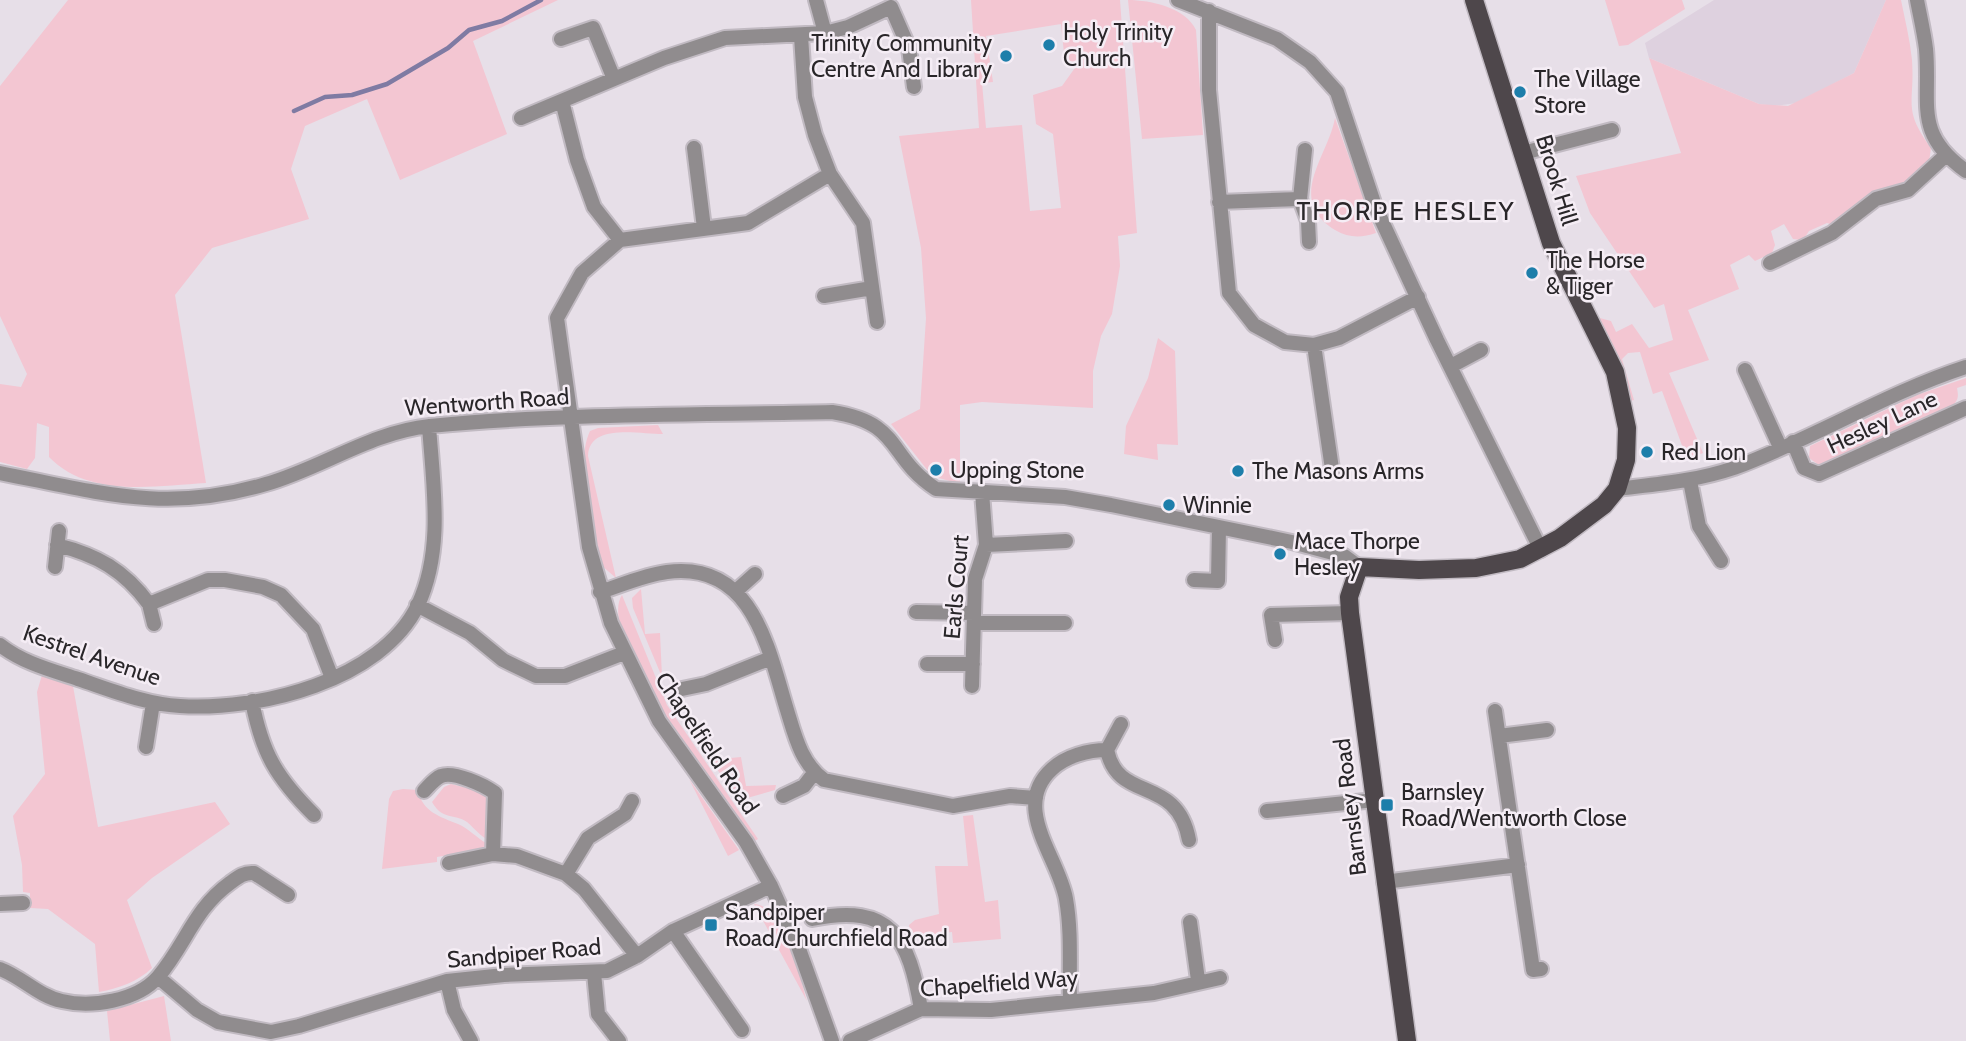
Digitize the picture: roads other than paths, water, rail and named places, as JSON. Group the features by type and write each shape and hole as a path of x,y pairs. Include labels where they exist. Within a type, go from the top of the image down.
{"main road":[{"name":"Brook Hill","path":"1474,0 1551,243 1615,372 1627,428 1626,460 1617,489"},
{"path":"1359,568 1476,568 1520,559 1541,550 1593,515 1617,489"},
{"name":"Barnsley Road","path":"1359,568 1349,597 1350,612 1407,1041"}],"street":[{"path":"816,0 825,33"},
{"path":"1178,0 1277,39 1310,62 1337,93 1376,206 1541,550"},
{"path":"1917,0 1926,48 1928,127 1946,155 1966,171"},
{"path":"521,118 614,79 725,38 825,33 848,27 891,7 909,48 914,87"},
{"path":"1209,11 1209,90 1229,293 1254,325 1285,342 1314,345 1339,338 1418,297"},
{"path":"561,39 593,28 614,79"},
{"path":"801,36 805,97 830,174 863,223 877,322"},
{"path":"562,101 577,160 594,207 620,240 748,223 830,174"},
{"path":"1523,153 1612,130"},
{"path":"694,148 704,228"},
{"path":"1305,150 1300,199 1308,221 1309,242"},
{"path":"1770,263 1832,233 1877,199 1908,190 1946,155"},
{"path":"1219,202 1300,199"},
{"name":"Chapelfield Road","path":"620,240 582,273 556,318 573,419 581,497 600,592 624,653 659,721 746,842 771,886 798,946 832,1041"},
{"path":"824,296 872,288"},
{"path":"1314,345 1332,469"},
{"path":"1451,366 1481,349"},
{"name":"Hesley Lane","path":"1617,489 1690,481 1735,467 1932,378 1966,367"},
{"path":"1745,370 1786,444"},
{"name":"Hesley Lane","path":"1786,444 1804,468 1819,474 1966,408"},
{"name":"Wentworth Road","path":"0,473 117,496 164,501 206,499 267,484 388,433 429,426 832,412 857,416 888,435 921,480 936,489 982,492"},
{"name":"Kestrel Avenue","path":"0,645 33,664 153,702 202,707 253,701 332,678 370,660 390,645 417,605 431,564 435,528 429,426"},
{"path":"1690,481 1699,526 1721,561"},
{"path":"982,492 1065,497 1219,527 1344,556 1359,568"},
{"name":"Earls Court","path":"972,686 975,579 986,545 982,492"},
{"path":"1194,580 1218,581 1219,527"},
{"path":"55,567 58,538 112,565 149,604 153,624"},
{"path":"986,545 1066,541"},
{"path":"600,592 671,571 701,572 736,591 761,630 793,733 814,773 835,785 903,794 939,805 953,806 1010,796 1036,798"},
{"path":"736,591 755,573"},
{"path":"149,604 208,580 225,580 263,587 281,595 313,629 332,678"},
{"path":"417,605 470,633 503,660 536,676 565,676 624,653"},
{"path":"916,612 974,618 1065,622"},
{"path":"1275,640 1271,615 1350,612"},
{"path":"682,689 706,684 771,658"},
{"path":"927,664 973,664"},
{"path":"253,701 260,738 269,762 314,815"},
{"path":"146,747 153,702"},
{"path":"1495,711 1533,970 1541,969"},
{"path":"1121,724 1107,750 1109,763 1122,779 1160,795 1177,807 1189,840"},
{"path":"1499,736 1547,730"},
{"path":"1070,1002 1066,897 1036,822 1036,798 1047,774 1059,763 1087,752 1107,750"},
{"path":"783,796 804,786 814,773"},
{"path":"424,791 437,777 446,775 487,787 495,793 497,801 493,854"},
{"path":"1267,811 1375,800"},
{"path":"566,874 588,838 625,814 632,801"},
{"path":"449,863 493,854 517,856 566,874 584,889 637,956"},
{"path":"1384,882 1518,864"},
{"path":"0,969 44,995 80,1004 121,998 158,977 202,906 212,895 239,876 254,873 288,895"},
{"name":"Sandpiper Road","path":"158,977 197,1010 218,1022 271,1032 321,1020 447,981 504,975 594,973 618,967 673,931 771,886"},
{"path":"0,904 23,902"},
{"path":"813,919 833,915 862,916 894,933 911,957 921,1009"},
{"path":"1190,922 1198,980"},
{"path":"673,931 742,1030"},
{"path":"594,973 598,1014 619,1041"},
{"name":"Chapelfield Way","path":"850,1041 921,1009 982,1011 1070,1002 1154,993 1198,980 1220,978"},
{"path":"447,981 454,1010 471,1041"}],"waterway":[{"path":"294,111 325,97 352,95 387,84 448,48 469,30 502,21 541,0"}],"place":[{"name":"Holy Trinity Church","path":"1049,45"},
{"name":"Trinity Community Centre And Library","path":"1006,56"},
{"name":"The Village Store","path":"1520,92"},
{"name":"The Horse & Tiger","path":"1532,273"},
{"name":"Red Lion","path":"1647,452"},
{"name":"Upping Stone","path":"936,470"},
{"name":"The Masons Arms","path":"1238,471"},
{"name":"Winnie","path":"1169,505"},
{"name":"Mace Thorpe Hesley","path":"1280,554"},
{"name":"Barnsley Road/Wentworth Close","path":"1387,805"},
{"name":"Sandpiper Road/Churchfield Road","path":"711,925"}],"district":[{"name":"THORPE HESLEY","path":"1406,211"}]}
